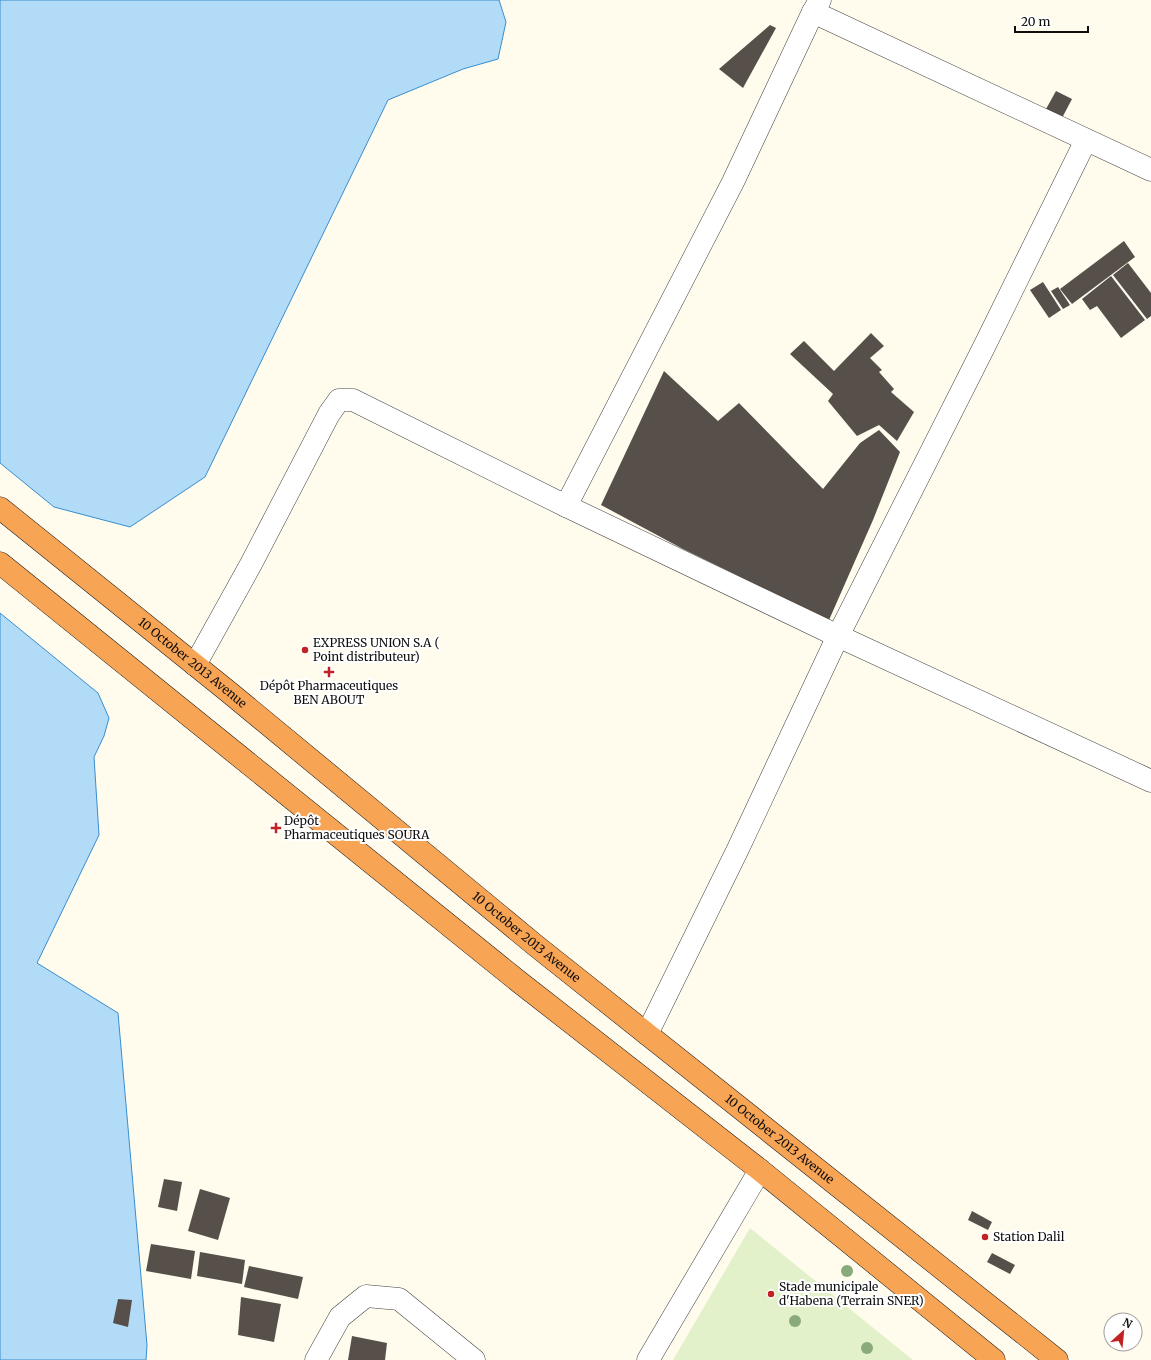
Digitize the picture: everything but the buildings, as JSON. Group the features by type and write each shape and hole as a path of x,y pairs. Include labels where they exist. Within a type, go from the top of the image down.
{"highway":[{"name":"10 October 2013 Avenue","path":"0,508 195,665 536,945 1057,1360"},
{"path":"0,563 518,981 760,1170 994,1360"}],"street":[{"path":"566,506 733,182 816,6 1086,140 1151,170"},
{"path":"647,1034 737,851 838,636 984,347 1086,140"},
{"path":"195,665 251,564 329,414 339,400 353,400 566,506 838,636 1151,781"},
{"path":"648,1360 760,1170"},
{"path":"316,1360 340,1317 366,1296 399,1299 474,1360"}],"green space":[{"name":"Stade municipale d'Habena (Terrain SNER)","path":"750,1228 913,1360 673,1360"}],"water":[{"path":"0,0 499,0 506,22 498,59 463,69 388,100 205,477 130,527 54,507 0,463"},
{"path":"0,613 98,693 109,718 104,736 94,757 99,835 37,963 118,1013 147,1345 146,1360 0,1360"}],"place":[{"name":"EXPRESS UNION S.A ( Point distributeur)","path":"305,650"},
{"name":"Dépôt Pharmaceutiques BEN ABOUT","path":"329,672"},
{"name":"Dépôt Pharmaceutiques SOURA","path":"276,828"},
{"name":"Station Dalil","path":"985,1237"},
{"name":"Stade municipale d'Habena (Terrain SNER)","path":"771,1294"}]}
